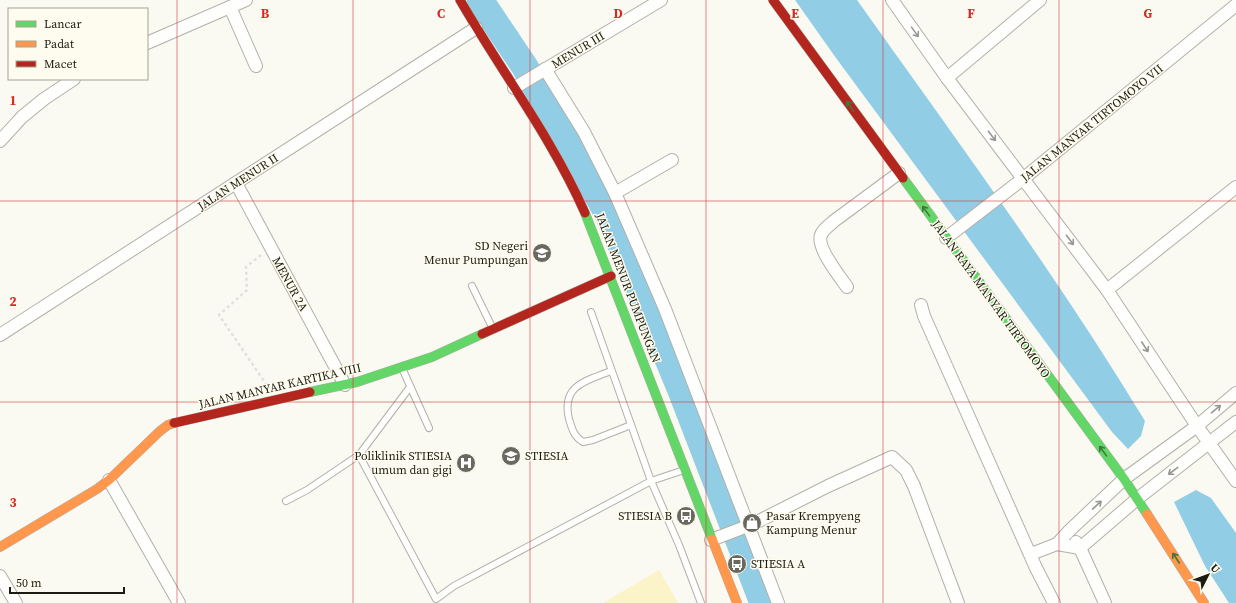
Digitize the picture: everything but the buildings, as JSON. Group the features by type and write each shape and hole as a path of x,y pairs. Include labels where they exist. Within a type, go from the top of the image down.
{"street":[{"path":"148,42 246,0"},
{"name":"JALAN MENUR PUMPUNGAN","path":"460,0 568,176 592,226 684,470 737,603"},
{"name":"MENUR III","path":"514,88 661,0"},
{"name":"JALAN RAYA MANYAR TIRTOMOYO","path":"772,0 1124,479 1204,603"},
{"path":"892,0 947,78 1024,178 1107,290 1197,426 1236,481"},
{"path":"947,78 1037,1"},
{"name":"JALAN MANYAR TIRTOMOYO VII","path":"946,238 1024,178 1236,5"},
{"path":"230,7 256,66"},
{"name":"JALAN MENUR II","path":"0,335 476,28"},
{"path":"543,71 584,132 615,193 665,309 746,527 778,603"},
{"path":"0,140 22,117 44,99 72,80"},
{"path":"615,193 672,160"},
{"path":"847,287 829,261 820,236 834,221 899,173"},
{"name":"MENUR 2A","path":"236,183 345,385"},
{"path":"1107,290 1236,187"},
{"name":"JALAN MANYAR KARTIKA VIII","path":"0,546 97,489 109,480 160,431 179,421 358,382 432,357 611,276"},
{"path":"921,305 924,316 1034,552 1036,568 1054,603"},
{"path":"1057,544 1068,531 1124,479 1143,467 1197,426 1236,393"},
{"path":"1080,548 1137,499 1236,422"},
{"path":"711,540 746,527 828,486 892,457 906,470 914,486 958,603"},
{"path":"109,480 179,603"},
{"path":"1068,531 1080,548 1105,603"},
{"path":"1034,552 1057,544 1080,548"},
{"path":"0,576 16,603"}],"lane":[{"path":"472,286 493,329"},
{"path":"591,312 631,425 701,603"},
{"path":"402,367 429,428"},
{"path":"611,371 578,384 572,391 568,399 568,413 572,429 577,438 583,442 593,440 631,425"},
{"path":"286,501 360,456 410,387"},
{"path":"360,456 434,601 454,586 652,480 684,470"}],"path":[{"path":"271,248 246,267 247,290 219,315 277,400"}],"shaded area":[{"path":"659,570 678,603 603,603"}],"water":[{"path":"795,0 857,0 1041,261 1077,314 1145,421 1141,436 1128,449 1112,432 836,58"},
{"path":"1196,490 1211,498 1236,533 1236,603 1229,603 1205,566 1174,502"}],"waterway":[{"path":"480,0 525,67 608,214 680,388 763,603"}],"traffic: fast":[{"path":"903,178 1124,479 1147,514"},
{"path":"585,213 712,539"},
{"path":"310,392 357,382 432,357 482,334"}],"traffic: slow":[{"path":"0,547 97,489 109,480 160,431 168,425 174,423"},
{"path":"1147,514 1204,603"},
{"path":"712,539 737,603"}],"traffic: jam":[{"path":"460,0 542,131 572,185 585,213"},
{"path":"773,0 903,178"},
{"path":"482,334 611,276"},
{"path":"174,423 310,392"}],"place":[{"name":"SD Negeri Menur Pumpungan","path":"542,253"},
{"name":"STIESIA","path":"511,456"},
{"name":"Poliklinik STIESIA umum dan gigi","path":"466,463"},
{"name":"STIESIA B","path":"686,516"},
{"name":"Pasar Krempyeng Kampung Menur","path":"752,523"},
{"name":"STIESIA A","path":"737,564"}]}
